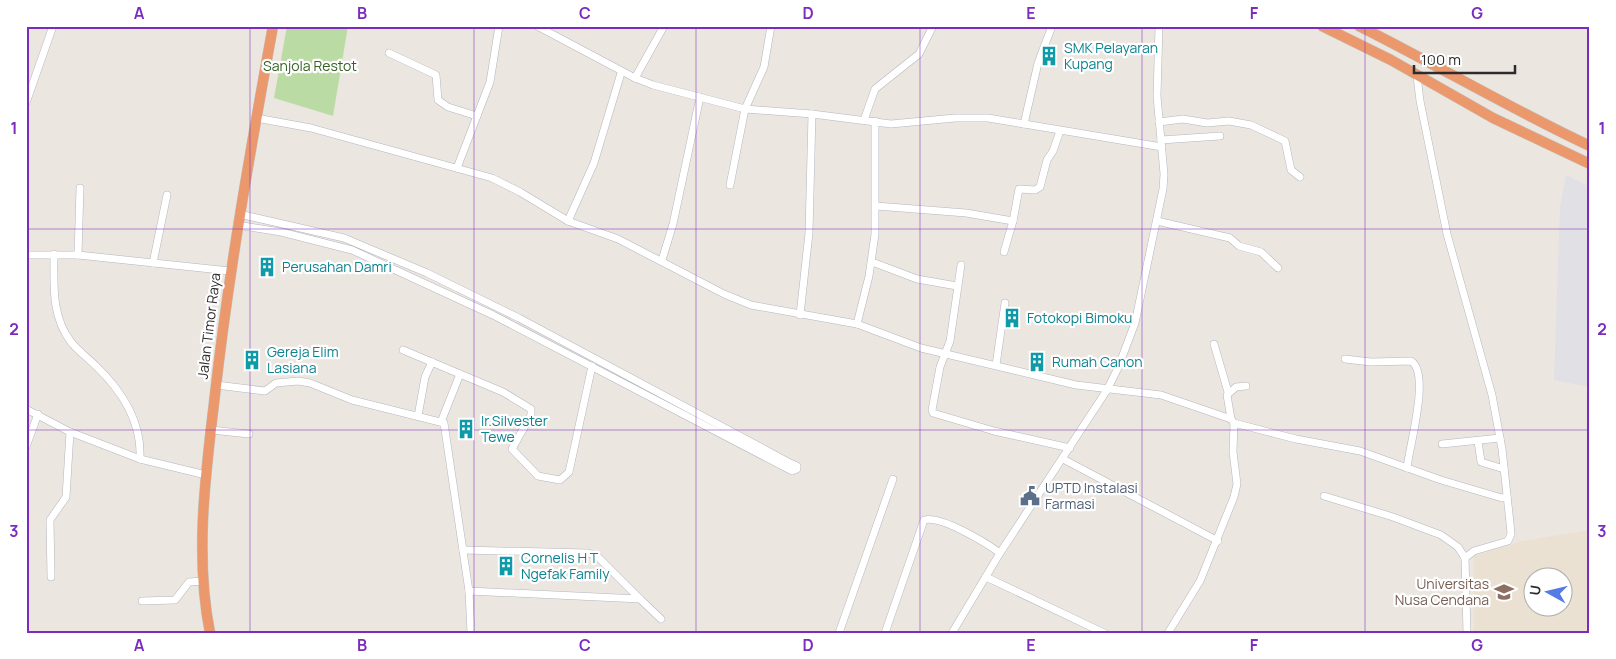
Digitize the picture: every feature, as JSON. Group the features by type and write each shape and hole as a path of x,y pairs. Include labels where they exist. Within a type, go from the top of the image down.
{"highway":[{"name":"Jalan Timor Raya","path":"210,633 204,581 206,475 230,271 273,26"},
{"path":"1322,26 1384,57 1493,118 1590,164"},
{"path":"1359,26 1392,42 1493,98 1590,146"},
{"path":"1384,57 1392,42"}],"street":[{"path":"26,103 54,26"},
{"path":"457,168 491,76 499,26"},
{"path":"537,26 545,28 621,72 635,78 653,85 745,109 909,124 976,117 1060,131 1161,143 1220,136"},
{"path":"635,78 664,26"},
{"path":"730,185 745,109 764,67 771,26"},
{"path":"864,120 875,89 919,54 933,26"},
{"path":"1024,124 1038,63 1052,26"},
{"path":"952,633 1000,553 1107,390 1118,368 1135,323 1157,221 1164,174 1159,122 1159,26"},
{"path":"389,53 436,76 436,98 440,103 477,116"},
{"path":"568,221 594,163 621,72"},
{"path":"1417,76 1439,199 1460,284 1492,395 1500,438 1507,497 1510,538 1508,541 1474,552 1465,558"},
{"path":"662,260 673,224 700,97"},
{"path":"800,314 810,233 812,114"},
{"path":"256,118 311,128 457,168 509,186 568,221 618,240 662,260 743,303 857,324 920,348 1107,390 1161,395 1232,421 1296,439 1360,451 1502,498 1507,497"},
{"path":"1159,122 1183,118 1207,123 1229,121 1251,125 1285,141 1291,170 1300,176"},
{"path":"857,324 872,262 876,206 875,122"},
{"path":"1004,252 1013,221 1019,189 1035,190 1040,187 1047,160 1053,151 1060,131"},
{"path":"78,255 80,188"},
{"path":"152,263 167,195"},
{"path":"876,206 966,213 1013,221"},
{"path":"237,225 281,232 352,250 493,315 792,471 797,470 797,466 496,307 353,241 239,214"},
{"path":"1157,221 1230,238 1240,246 1261,252 1278,268"},
{"path":"54,254 54,301 67,337 105,375 121,395 139,430 140,459"},
{"path":"26,255 78,255 230,271"},
{"path":"872,262 917,279 957,286"},
{"path":"961,265 946,353 939,373 933,413 994,431 1070,448"},
{"path":"996,365 1005,303"},
{"path":"493,315 496,307"},
{"path":"1168,633 1200,581 1231,508 1237,484 1228,392 1214,344"},
{"path":"402,350 503,392 531,409 532,415 512,449 538,476 560,480 569,472 592,366"},
{"path":"1345,359 1371,362 1411,361 1415,364 1420,376 1420,392 1407,468"},
{"path":"418,416 425,377 432,362"},
{"path":"441,422 460,374"},
{"path":"216,385 265,391 276,384 298,381 310,383 352,400 441,422 445,426 451,461 469,590 472,633"},
{"path":"1228,392 1236,387 1246,386"},
{"path":"26,410 38,414 70,432 140,459 206,475"},
{"path":"26,447 38,414"},
{"path":"211,430 249,434"},
{"path":"51,577 50,520 66,497 70,432"},
{"path":"1442,444 1500,438"},
{"path":"1478,441 1481,462 1504,469"},
{"path":"1063,459 1218,541"},
{"path":"839,633 893,480"},
{"path":"1324,496 1394,517 1441,535 1458,547 1465,558 1467,633"},
{"path":"885,633 924,520 935,520 960,529 1000,553"},
{"path":"463,550 588,552 597,556 661,619"},
{"path":"986,577 1104,633"},
{"path":"142,601 175,600 189,582 204,581"},
{"path":"469,590 640,600"}],"shaded area":[{"path":"1566,175 1590,187 1590,387 1554,380 1560,208"},
{"name":"Universitas Nusa Cendana","path":"1590,530 1590,633 1474,633 1474,556 1522,541"}],"green space":[{"name":"Sanjola Restot","path":"287,26 348,26 333,116 274,98"}],"place":[{"name":"SMK Pelayaran Kupang","path":"1049,56"},
{"name":"Perusahan Damri","path":"267,267"},
{"name":"Fotokopi Bimoku","path":"1012,318"},
{"name":"Gereja Elim Lasiana","path":"252,360"},
{"name":"Rumah Canon","path":"1037,362"},
{"name":"Ir.Silvester Tewe","path":"466,429"},
{"name":"UPTD Instalasi Farmasi","path":"1030,496"},
{"name":"Cornelis H T Ngefak Family","path":"506,566"},
{"name":"Universitas Nusa Cendana","path":"1504,592"}]}
